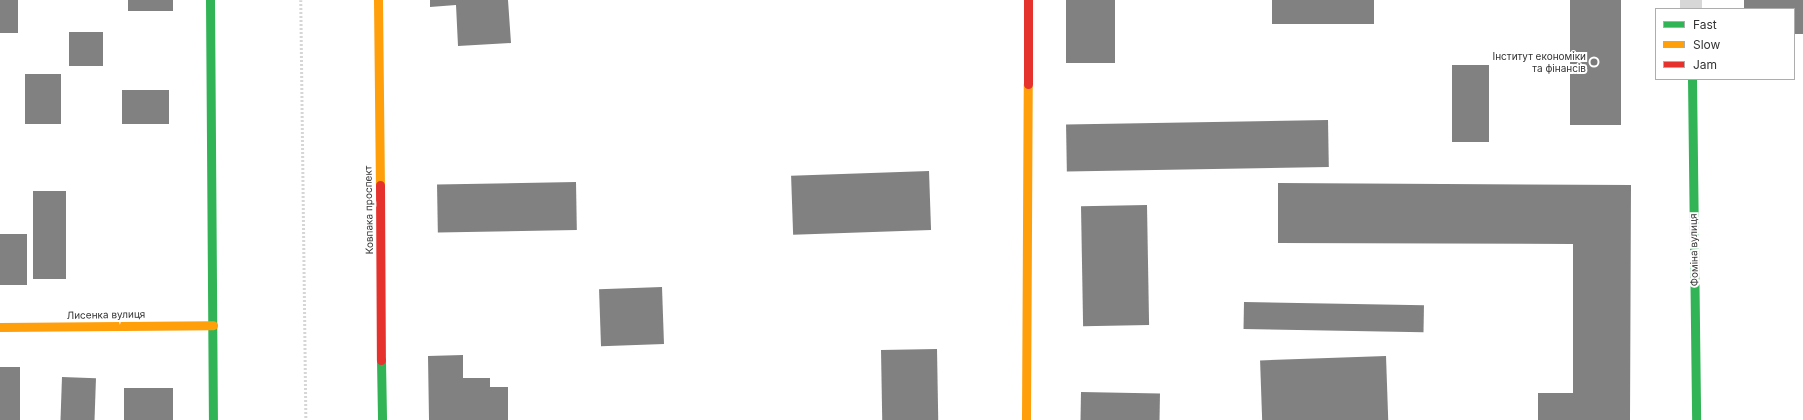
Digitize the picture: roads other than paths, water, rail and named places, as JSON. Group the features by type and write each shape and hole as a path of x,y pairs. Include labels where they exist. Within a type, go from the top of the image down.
{"street":[{"path":"210,0 213,420"},
{"name":"Ковпака проспект","path":"378,0 382,420"},
{"path":"1026,420 1028,0"},
{"name":"Фоміна вулиця","path":"1692,80 1696,420"},
{"name":"Лисенка вулиця","path":"0,327 213,325"}],"place":[{"name":"Інститут економіки та фінансів","path":"1594,62"}]}
